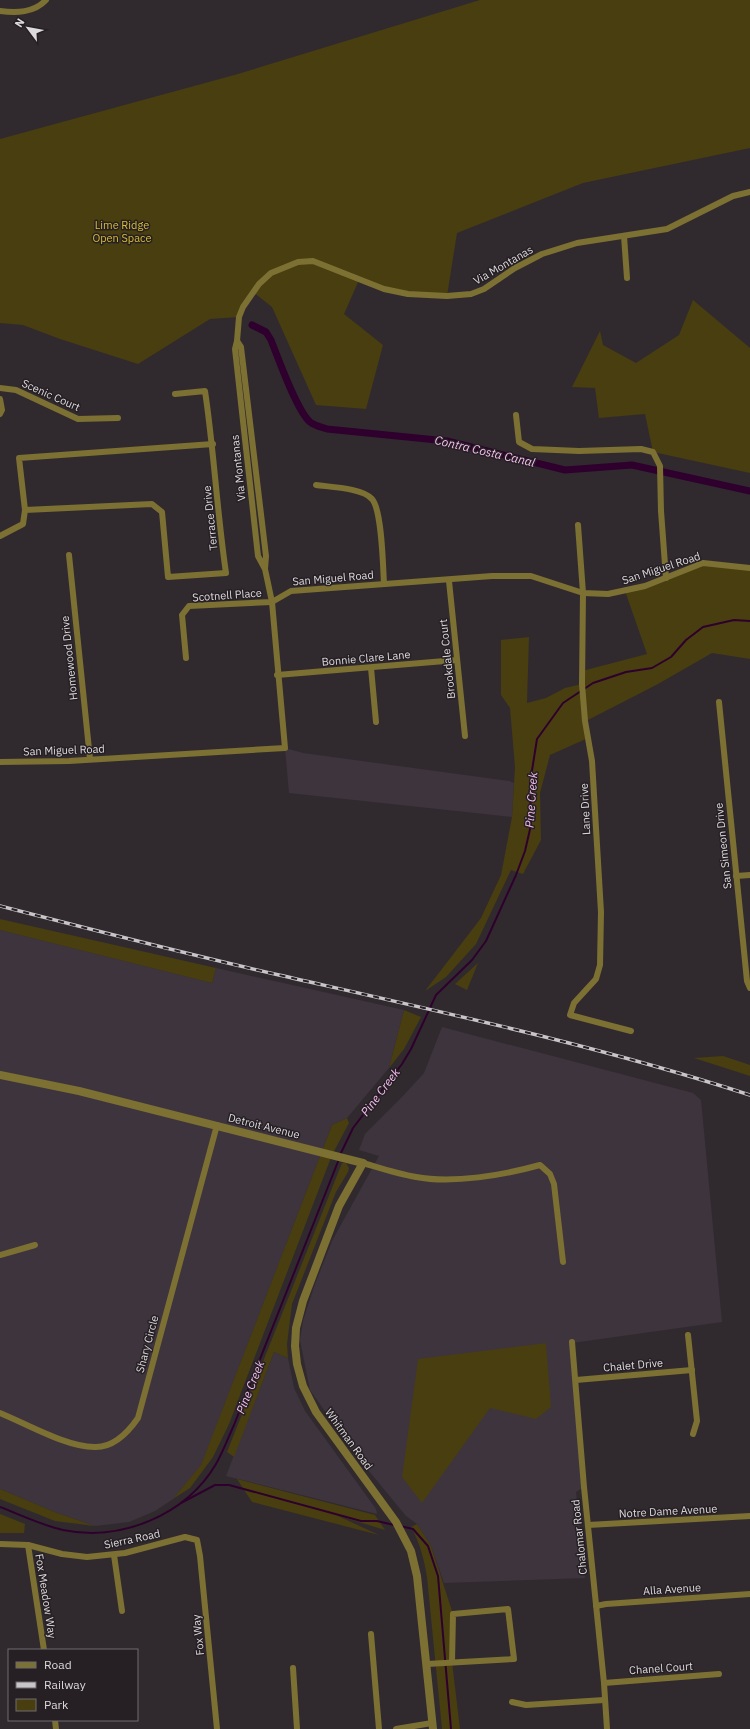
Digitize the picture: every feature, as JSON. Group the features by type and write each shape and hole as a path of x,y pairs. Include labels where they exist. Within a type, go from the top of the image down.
{"street":[{"path":"0,11 16,12 38,8 46,0"},
{"name":"Via Montanas","path":"272,602 265,569 266,556 241,347 237,341 239,317 243,307 259,284 271,273 298,262 313,261 384,289 408,294 447,296 471,294 484,289 515,268 542,254 577,243 667,229 733,196 750,192"},
{"path":"624,236 627,278"},
{"name":"Scenic Court","path":"0,388 16,390 78,419 118,418"},
{"path":"0,536 23,524 24,510 18,458 213,444 205,391 175,394"},
{"path":"0,399 2,410 0,414"},
{"path":"516,415 519,442 532,449 578,451 641,449 653,452 660,466 661,511 666,578"},
{"name":"Terrace Drive","path":"24,510 152,504 162,512 168,577 226,572 221,538 213,444"},
{"path":"316,486 360,492 372,498 378,510 384,584"},
{"name":"Lane Drive","path":"578,524 583,592 582,684 585,721 592,769 600,912 600,965 596,979 574,1003 570,1015 631,1031"},
{"name":"Homewood Drive","path":"68,555 90,759"},
{"name":"San Miguel Road","path":"0,762 69,761 285,748 272,602 290,591 492,576 531,576 583,592 608,594 645,586 703,563 750,568"},
{"name":"Brookdale Court","path":"449,580 464,736"},
{"name":"Scotnell Place","path":"186,658 182,615 189,606 272,602"},
{"name":"Bonnie Clare Lane","path":"278,675 457,660"},
{"path":"371,668 376,722"},
{"name":"San Simeon Drive","path":"719,702 736,876 750,988"},
{"path":"736,876 750,875"},
{"name":"Detroit Avenue","path":"0,1075 79,1091 417,1177 456,1179 524,1169 540,1165 550,1174 554,1184 563,1262"},
{"name":"Shary Circle","path":"0,1413 75,1445 97,1447 113,1442 128,1431 138,1418 217,1125"},
{"name":"Whitman Road","path":"363,1163 339,1206 303,1301 296,1328 295,1346 297,1364 309,1401 401,1530 411,1551 418,1576 431,1664 433,1726"},
{"path":"0,1255 35,1245"},
{"path":"688,1335 697,1421 693,1434"},
{"name":"Chalomar Road","path":"572,1342 588,1525 604,1682 606,1729"},
{"name":"Chalet Drive","path":"576,1380 692,1370"},
{"name":"Notre Dame Avenue","path":"588,1525 750,1516"},
{"name":"Sierra Road","path":"0,1544 28,1545 62,1554 84,1556 114,1555 185,1538 197,1540"},
{"name":"Fox Way","path":"197,1540 200,1556 217,1729"},
{"name":"Fox Meadow Way","path":"28,1545 44,1649"},
{"path":"114,1555 122,1612"},
{"name":"Alla Avenue","path":"596,1606 606,1604 750,1594"},
{"path":"431,1664 514,1659 508,1609 453,1614 452,1662"},
{"path":"372,1634 379,1729"},
{"path":"293,1668 297,1729"},
{"name":"Chanel Court","path":"604,1682 719,1674"},
{"path":"512,1702 526,1705 604,1700"},
{"path":"396,1729 433,1726"}],"shaded area":[{"path":"285,748 303,753 509,781 514,783 512,817 289,793"},
{"path":"0,930 212,983 216,968 404,1010 389,1068 347,1118 332,1125 201,1466 173,1499 155,1511 129,1522 95,1526 57,1513 0,1489"},
{"path":"442,1027 693,1093 701,1100 722,1322 572,1343 584,1487 576,1492 585,1578 444,1583 431,1546 417,1524 406,1516 355,1454 310,1390 300,1340 303,1321 315,1284 332,1241 379,1156 359,1150 365,1134 424,1073"},
{"path":"274,1352 288,1358 294,1388 305,1411 376,1509 377,1514 226,1476"}],"green space":[{"name":"Lime Ridge Open Space","path":"480,0 750,0 750,148 583,183 457,233 447,296 408,294 359,280 344,314 383,345 366,409 316,405 272,307 253,292 239,317 210,319 138,364 60,339 23,325 0,323 0,139 238,74"},
{"path":"693,300 750,348 750,473 653,452 645,414 599,418 595,388 572,387 600,331 603,345 636,363 679,335"},
{"path":"703,563 750,568 750,659 712,653 658,684 586,721 588,738 550,755 540,793 541,840 523,874 511,870 476,944 446,977 425,991 481,918 501,875 512,817 515,767 510,708 501,695 501,640 529,637 527,703 546,698 565,688 582,684 582,671 647,654 625,591"},
{"path":"0,919 216,968 212,983 0,930"},
{"path":"478,963 467,990 455,984"},
{"path":"404,1010 421,1017 404,1049 389,1068"},
{"path":"723,1056 750,1065 750,1076 694,1058"},
{"path":"347,1118 349,1123 332,1155 229,1424 213,1457 190,1488 173,1499 201,1465 332,1125"},
{"path":"342,1163 346,1163 349,1168 348,1172 336,1192 292,1304 287,1344 288,1358 274,1352 234,1457 227,1452"},
{"path":"546,1343 551,1407 536,1419 490,1408 422,1503 402,1477 418,1359"},
{"path":"237,1479 375,1515 385,1530 336,1515 379,1535 252,1502"},
{"path":"0,1489 57,1513 95,1526 55,1521 0,1499"},
{"path":"0,1514 25,1524 24,1533 0,1533"},
{"path":"417,1524 431,1546 453,1614 452,1662 460,1729 442,1729 427,1577 421,1551 411,1527"}],"waterway":[{"name":"Contra Costa Canal","path":"252,325 266,332 271,340 288,384 299,407 310,422 318,426 327,429 447,441 565,470 632,465 750,491"},
{"name":"Pine Creek","path":"340,1155 353,1128 402,1064 411,1049 436,995 472,960 486,941 516,875 525,851 531,825 530,783 537,739 563,703 593,683 626,672 652,668 671,657 686,640 703,627 734,620 750,621"},
{"name":"Pine Creek","path":"0,1507 39,1523 63,1530 85,1533 107,1532 129,1528 150,1521 188,1498 203,1482 219,1459 234,1425 339,1159"},
{"path":"181,1503 215,1485 229,1485 361,1521 377,1521 394,1525"},
{"path":"400,1526 413,1529 428,1546 438,1576 451,1729"}],"railway":[{"path":"0,906 209,959 516,1030 634,1060 750,1095"}]}
